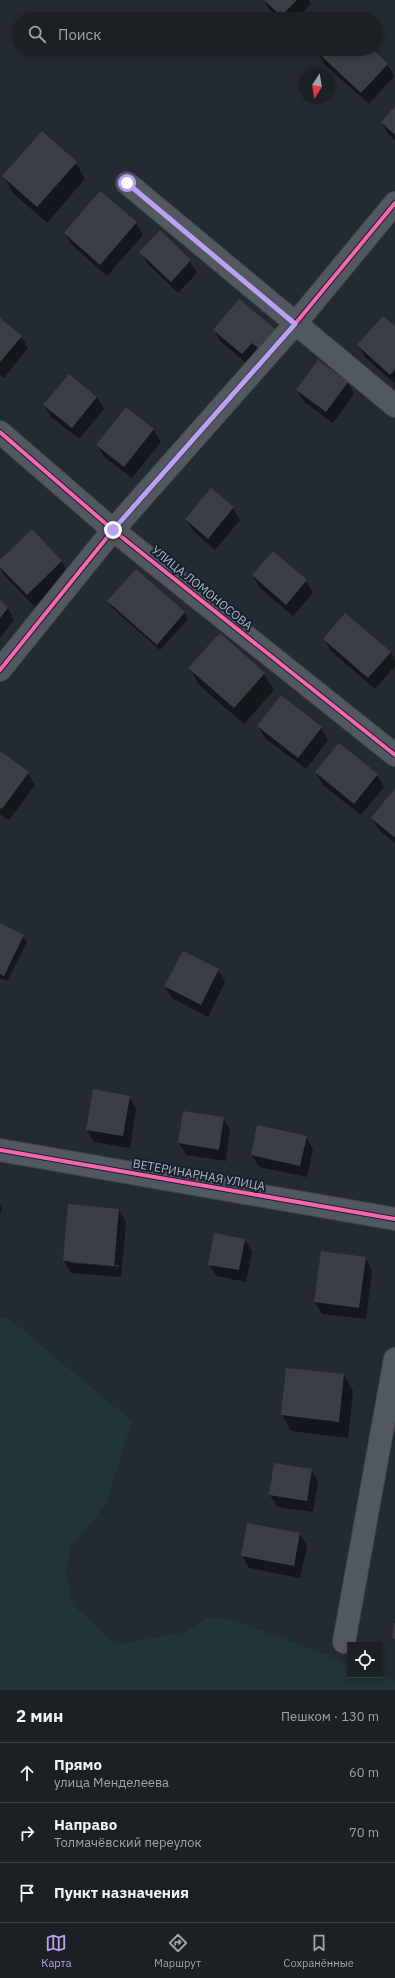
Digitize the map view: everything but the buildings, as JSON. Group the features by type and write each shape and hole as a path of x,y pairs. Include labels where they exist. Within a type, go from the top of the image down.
{"street":[{"path":"127,183 395,406"},
{"path":"0,670 113,530 295,324 395,203"},
{"name":"УЛИЦА ЛОМОНОСОВА","path":"0,432 113,530 395,755"},
{"name":"ВЕТЕРИНАРНАЯ УЛИЦА","path":"0,1150 395,1219"},
{"path":"344,1642 395,1359"}],"green space":[{"path":"0,1317 7,1317 132,1421 106,1505 71,1546 66,1573 73,1605 116,1645 185,1632 208,1617 237,1621 347,1663 347,1678 383,1678 383,1676 395,1681 395,1690 0,1690"}],"cycle path":[{"path":"0,670 113,530 295,324 395,203"},
{"path":"0,432 113,530 395,755"},
{"path":"0,1150 395,1219"}],"route":[{"path":"113,530 295,324 127,183"}]}
